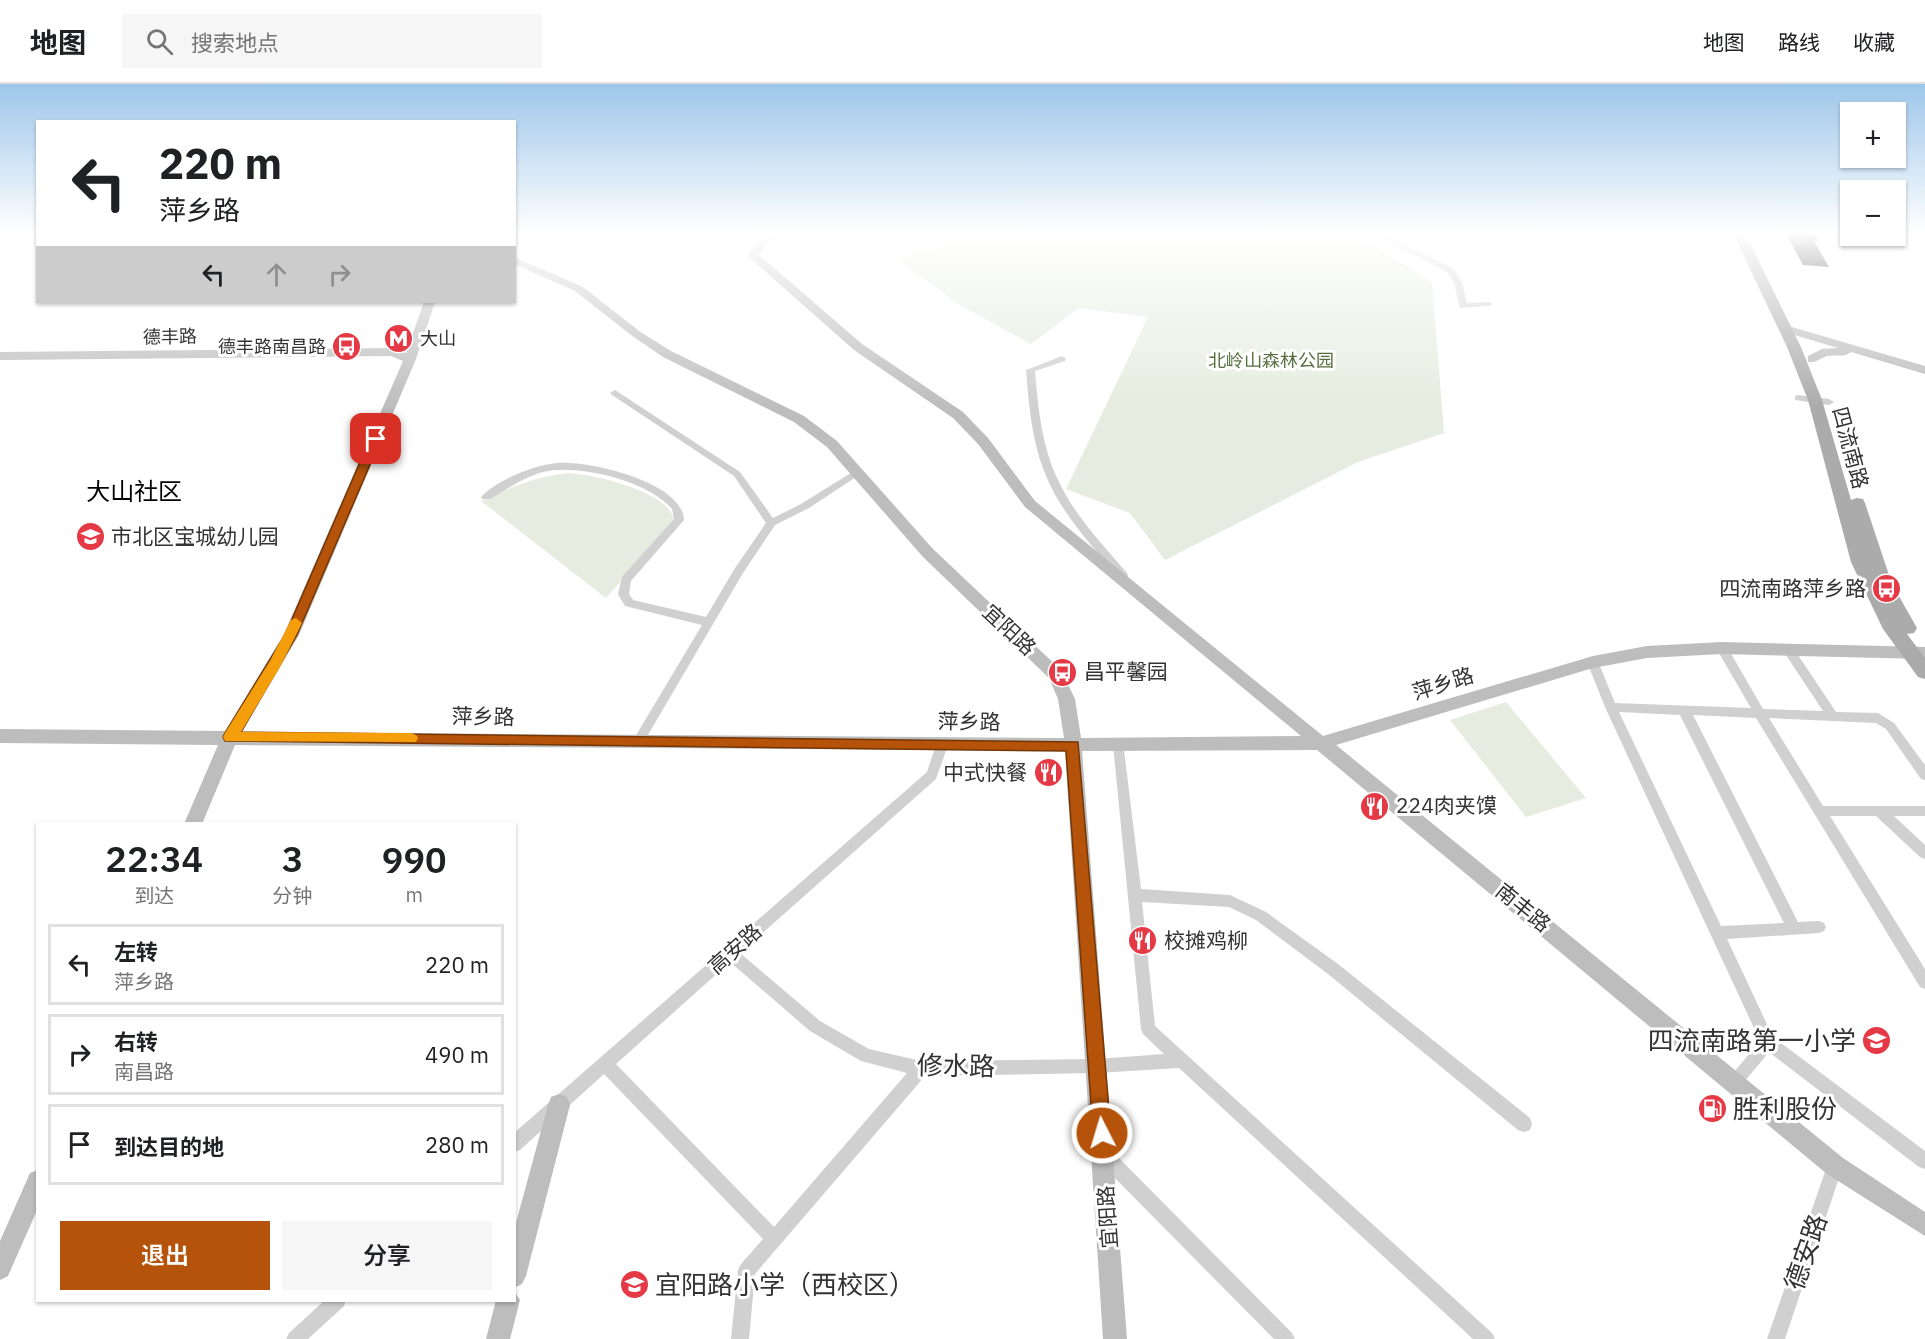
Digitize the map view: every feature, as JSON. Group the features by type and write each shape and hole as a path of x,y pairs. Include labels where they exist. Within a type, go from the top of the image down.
{"main road":[{"name":"四流南路","path":"1770,290 1794,334 1812,359 1860,562 1880,608 1920,652 1925,672"},
{"name":"四流南路","path":"1774,290 1822,401"}],"street":[{"name":"宜阳路","path":"578,290 667,354 799,419 832,444 928,553 1054,674 1068,700 1104,1155 1115,1339"},
{"name":"南丰路","path":"792,290 858,347 958,415 983,441 1030,504 1835,1166 1925,1225"},
{"path":"1459,290 1463,306 1489,304"},
{"path":"194,822 230,737 291,635 410,359 429,303"},
{"path":"1794,334 1845,352 1925,375"},
{"path":"1794,334 1925,370"},
{"name":"德丰路","path":"0,356 393,352 410,359"},
{"path":"1812,359 1826,352 1845,352"},
{"path":"1062,359 1030,370 1032,397 1047,467 1070,509 1126,582"},
{"path":"615,393 737,474 771,523"},
{"path":"1798,398 1822,401"},
{"path":"486,497 526,475 543,468 561,466 598,469 632,480 671,500 678,509 679,520 626,580 623,594 629,603 708,622"},
{"path":"638,742 708,622 771,523 805,506 857,473"},
{"path":"1722,648 1925,982"},
{"name":"萍乡路","path":"0,736 1073,746 1321,743 1593,662 1647,652 1722,648 1920,652"},
{"path":"1788,649 1832,715"},
{"path":"1593,662 1611,707 1768,1042 1874,1120 1925,1161"},
{"path":"1611,707 1878,718 1890,726 1925,775"},
{"path":"1684,710 1794,929"},
{"name":"高安路","path":"516,1142 932,774 942,745"},
{"path":"1119,745 1148,1029 1486,1339"},
{"path":"1821,811 1925,812"},
{"path":"1879,811 1925,853"},
{"path":"1134,895 1230,901 1261,916 1333,969 1524,1124"},
{"path":"1717,933 1819,927"},
{"name":"修水路","path":"730,953 815,1026 866,1056 921,1069 1097,1066 1182,1060"},
{"path":"1734,1083 1768,1042"},
{"path":"605,1064 774,1239"},
{"path":"740,1339 747,1270 921,1069"},
{"path":"516,1268 559,1105"},
{"path":"1104,1155 1286,1339"},
{"name":"德安路","path":"1776,1339 1835,1166"},
{"path":"1,1264 36,1185"},
{"path":"294,1339 336,1302"},
{"path":"498,1339 507,1302"}],"green space":[{"name":"北岭山森林公园","path":"939,290 1433,290 1444,433 1358,462 1165,560 1130,513 1066,489 1148,317 1079,308 1031,344 958,304"},
{"path":"570,473 613,481 647,494 661,502 670,511 674,522 606,598 481,501 524,483"},
{"path":"1506,702 1586,798 1526,817 1450,720"}],"slow traffic":[{"path":"296,623 275,663 230,737 258,739 411,738"}],"place":[{"name":"大山","path":"399,339"},
{"name":"德丰路南昌路","path":"347,347"},
{"name":"市北区宝城幼儿园","path":"90,537"},
{"name":"四流南路萍乡路","path":"1887,589"},
{"name":"昌平馨园","path":"1063,672"},
{"name":"中式快餐","path":"1048,773"},
{"name":"224肉夹馍","path":"1375,806"},
{"name":"校摊鸡柳","path":"1143,941"},
{"name":"四流南路第一小学","path":"1877,1041"},
{"name":"胜利股份","path":"1712,1109"},
{"name":"宜阳路小学（西校区）","path":"634,1285"}],"district":[{"name":"大山社区","path":"134,492"}],"route":[{"path":"376,439 291,635 230,737 1073,746 1102,1133"}]}
